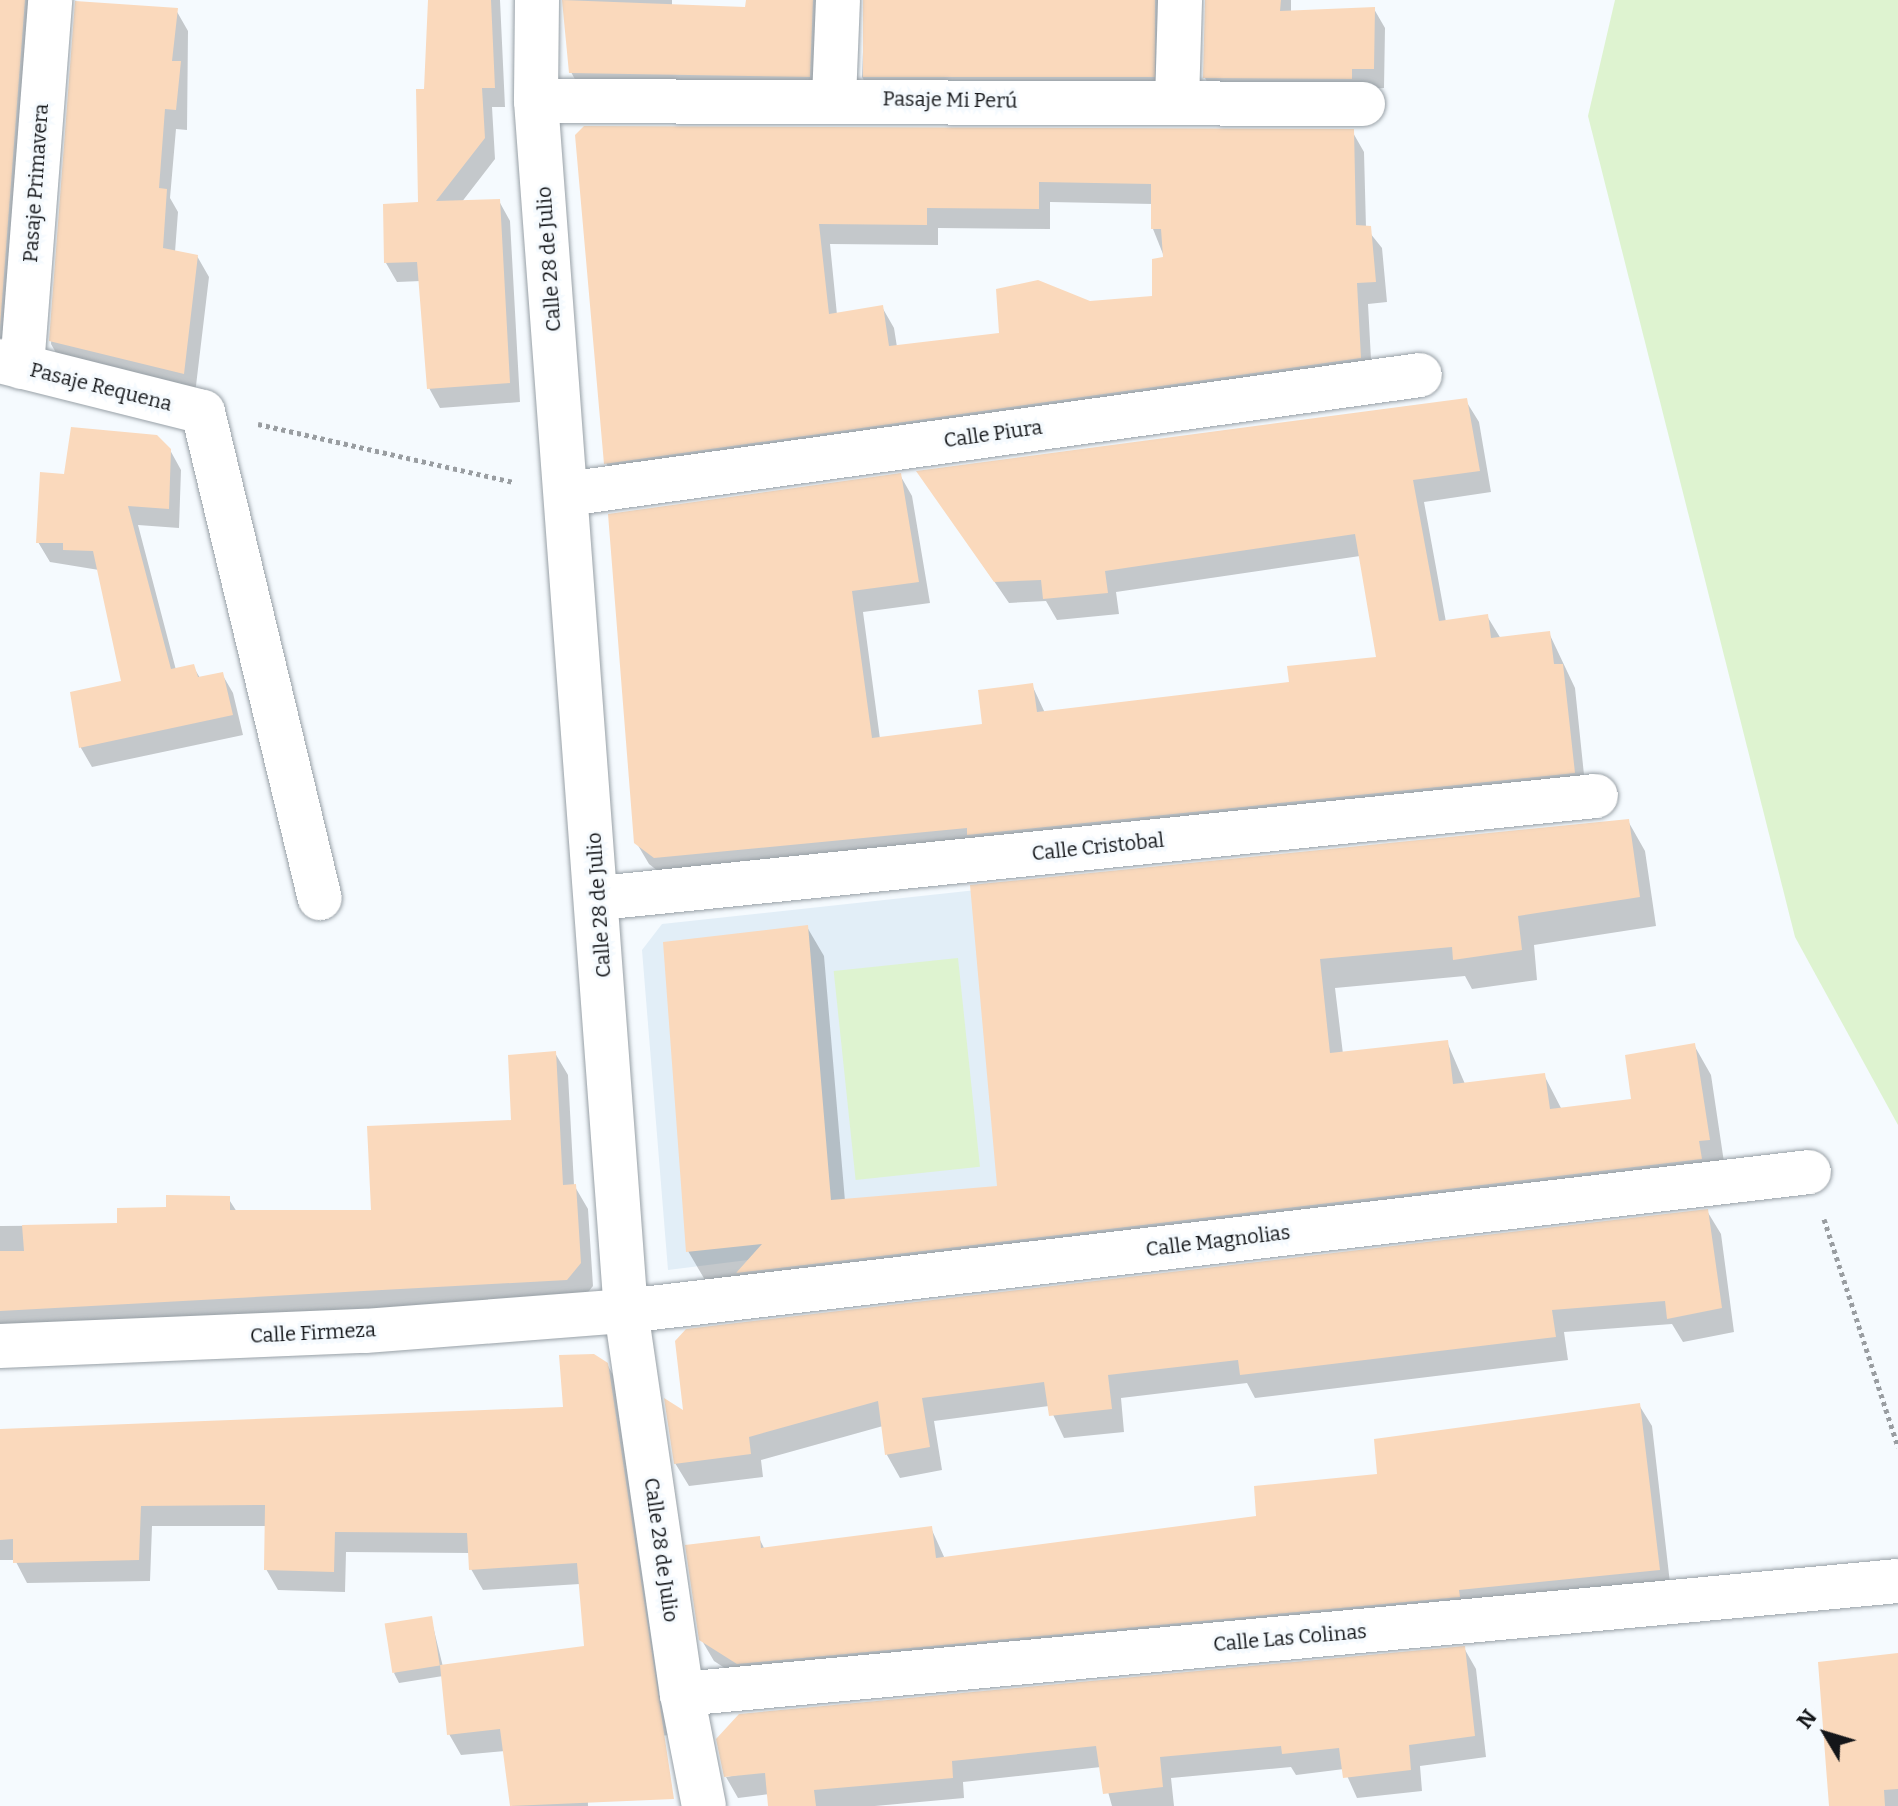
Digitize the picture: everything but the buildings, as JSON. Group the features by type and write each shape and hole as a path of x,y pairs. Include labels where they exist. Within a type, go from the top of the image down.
{"street":[{"name":"Pasaje Primavera","path":"11,364 50,0"},
{"name":"Calle 28 de Julio","path":"537,0 536,101 600,898 626,1311 682,1694 704,1806"},
{"path":"834,99 838,0"},
{"path":"1177,102 1180,0"},
{"name":"Pasaje Mi Perú","path":"536,101 834,99 1363,104"},
{"name":"Pasaje Requena","path":"11,364 203,412"},
{"name":"Calle Piura","path":"567,494 1420,375"},
{"path":"203,412 320,898"},
{"name":"Calle Cristobal","path":"600,898 1596,796"},
{"name":"Calle Magnolias","path":"626,1311 1809,1172"},
{"name":"Calle Firmeza","path":"0,1346 365,1331 626,1311"},
{"name":"Calle Las Colinas","path":"682,1694 1898,1581"}],"path":[{"path":"203,412 567,494"},
{"path":"1809,1172 1898,1447"}],"shaded area":[{"path":"1170,869 1200,1203 668,1270 642,950 662,924"}],"green space":[{"path":"1615,0 1898,0 1898,1125 1795,937 1588,116"},
{"path":"958,958 980,1167 856,1180 834,971"}]}
